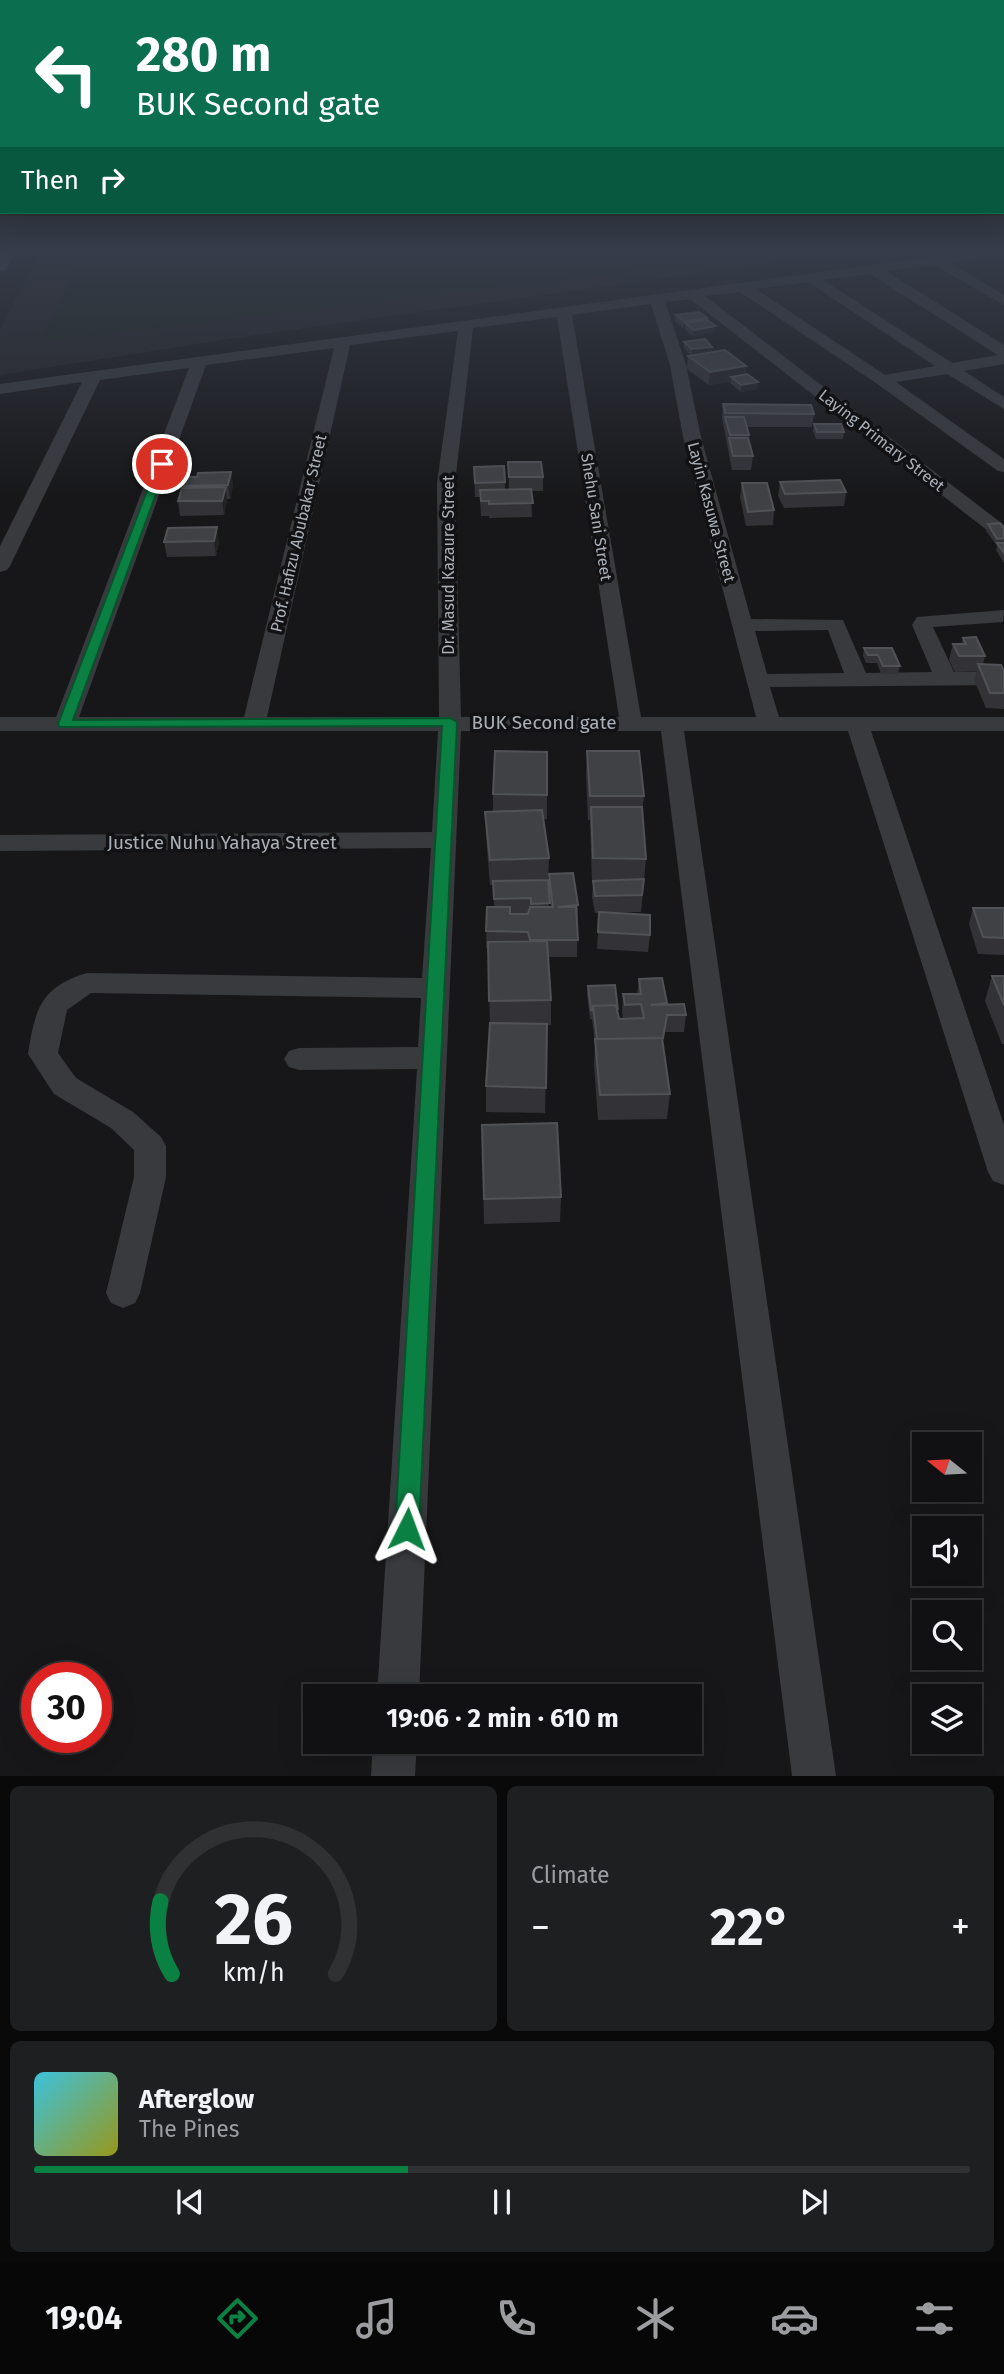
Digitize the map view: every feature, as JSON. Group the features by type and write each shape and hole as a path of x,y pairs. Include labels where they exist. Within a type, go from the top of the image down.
{"street":[{"path":"0,389 394,335"},
{"name":"Dr. Masud Kazaure Street","path":"399,1684 450,722 446,484 466,335"},
{"name":"Shehu Sani Street","path":"568,335 631,723"},
{"name":"Layin Kasuwa Street","path":"668,335 678,365 692,437 769,724"},
{"name":"Laying Primary Street","path":"747,335 999,526"},
{"path":"815,335 1004,467"},
{"path":"899,335 1004,404"},
{"path":"977,335 1004,352"},
{"name":"Prof. Hafizu Abubakar Street","path":"254,724 342,342"},
{"path":"882,380 953,370 1004,359"},
{"path":"65,724 200,360"},
{"path":"0,566 94,375"},
{"path":"946,679 922,625 924,621 1004,611"},
{"path":"742,625 836,624 858,680"},
{"path":"759,681 1004,678"},
{"name":"BUK Second gate","path":"0,723 1004,724"},
{"path":"673,724 814,1776"},
{"path":"857,724 1003,1163"},
{"name":"Justice Nuhu Yahaya Street","path":"0,843 443,840"},
{"path":"122,1293 150,1177 150,1146 122,1120 65,1086 43,1054 50,1009 62,993 87,983 437,988"},
{"path":"299,1059 433,1058"},
{"path":"393,1776 394,1754"}],"shaded area":[{"path":"0,335 256,335 255,335 0,375"},
{"path":"44,335 101,335 41,342"}],"building":[{"path":"705,339 712,347 692,349 684,342"},
{"path":"725,350 746,366 710,372 688,356"},
{"path":"747,374 758,382 741,385 731,377"},
{"path":"723,404 811,405 814,414 725,413"},
{"path":"725,417 744,417 749,435 730,435"},
{"path":"814,424 841,424 844,432 817,432"},
{"path":"729,438 748,438 753,456 733,456"},
{"path":"508,462 541,462 543,477 509,477"},
{"path":"504,466 505,482 475,483 474,467"},
{"path":"231,472 228,485 184,486 186,477 197,477 198,473"},
{"path":"840,480 846,492 785,494 780,482"},
{"path":"742,483 767,483 774,510 748,512"},
{"path":"226,487 222,501 178,501 182,488"},
{"path":"531,489 533,503 489,504 489,501 481,501 480,490"},
{"path":"1000,523 1004,529 1004,538 997,539 988,524"},
{"path":"217,527 214,541 164,542 168,528"},
{"path":"997,543 1004,543 1004,553"},
{"path":"976,637 985,656 959,656 953,644 966,644 963,638"},
{"path":"864,648 892,648 900,666 883,666 878,655 868,655"},
{"path":"978,664 1001,665 1004,671 1004,693 990,693"},
{"path":"495,751 547,752 547,795 493,794"},
{"path":"587,751 639,751 644,796 590,796"},
{"path":"591,807 642,807 646,859 593,858"},
{"path":"542,810 549,858 490,860 485,812"},
{"path":"573,873 578,905 558,907 576,907 578,940 530,940 528,932 486,931 487,907 510,907 510,914 528,914 530,907 553,907 549,874"},
{"path":"644,879 642,895 595,896 593,881"},
{"path":"548,880 550,903 531,904 531,898 494,899 493,881"},
{"path":"973,908 1004,908 1004,938 983,937"},
{"path":"599,912 650,915 650,935 598,932"},
{"path":"547,941 551,1000 489,1001 488,942"},
{"path":"992,976 1004,976 1004,1005"},
{"path":"662,978 667,1003 651,1005 684,1004 686,1015 667,1015 663,1038 597,1039 593,1006 616,1005 619,1019 644,1018 641,1004 625,1005 623,994 641,994 639,979"},
{"path":"615,985 618,1010 616,1005 593,1006 591,1010 588,986"},
{"path":"490,1023 547,1024 546,1088 486,1086"},
{"path":"662,1038 670,1094 600,1095 595,1039"},
{"path":"557,1123 561,1197 484,1199 482,1125"}],"route":[{"path":"162,464 65,724 450,722 407,1529"}]}
